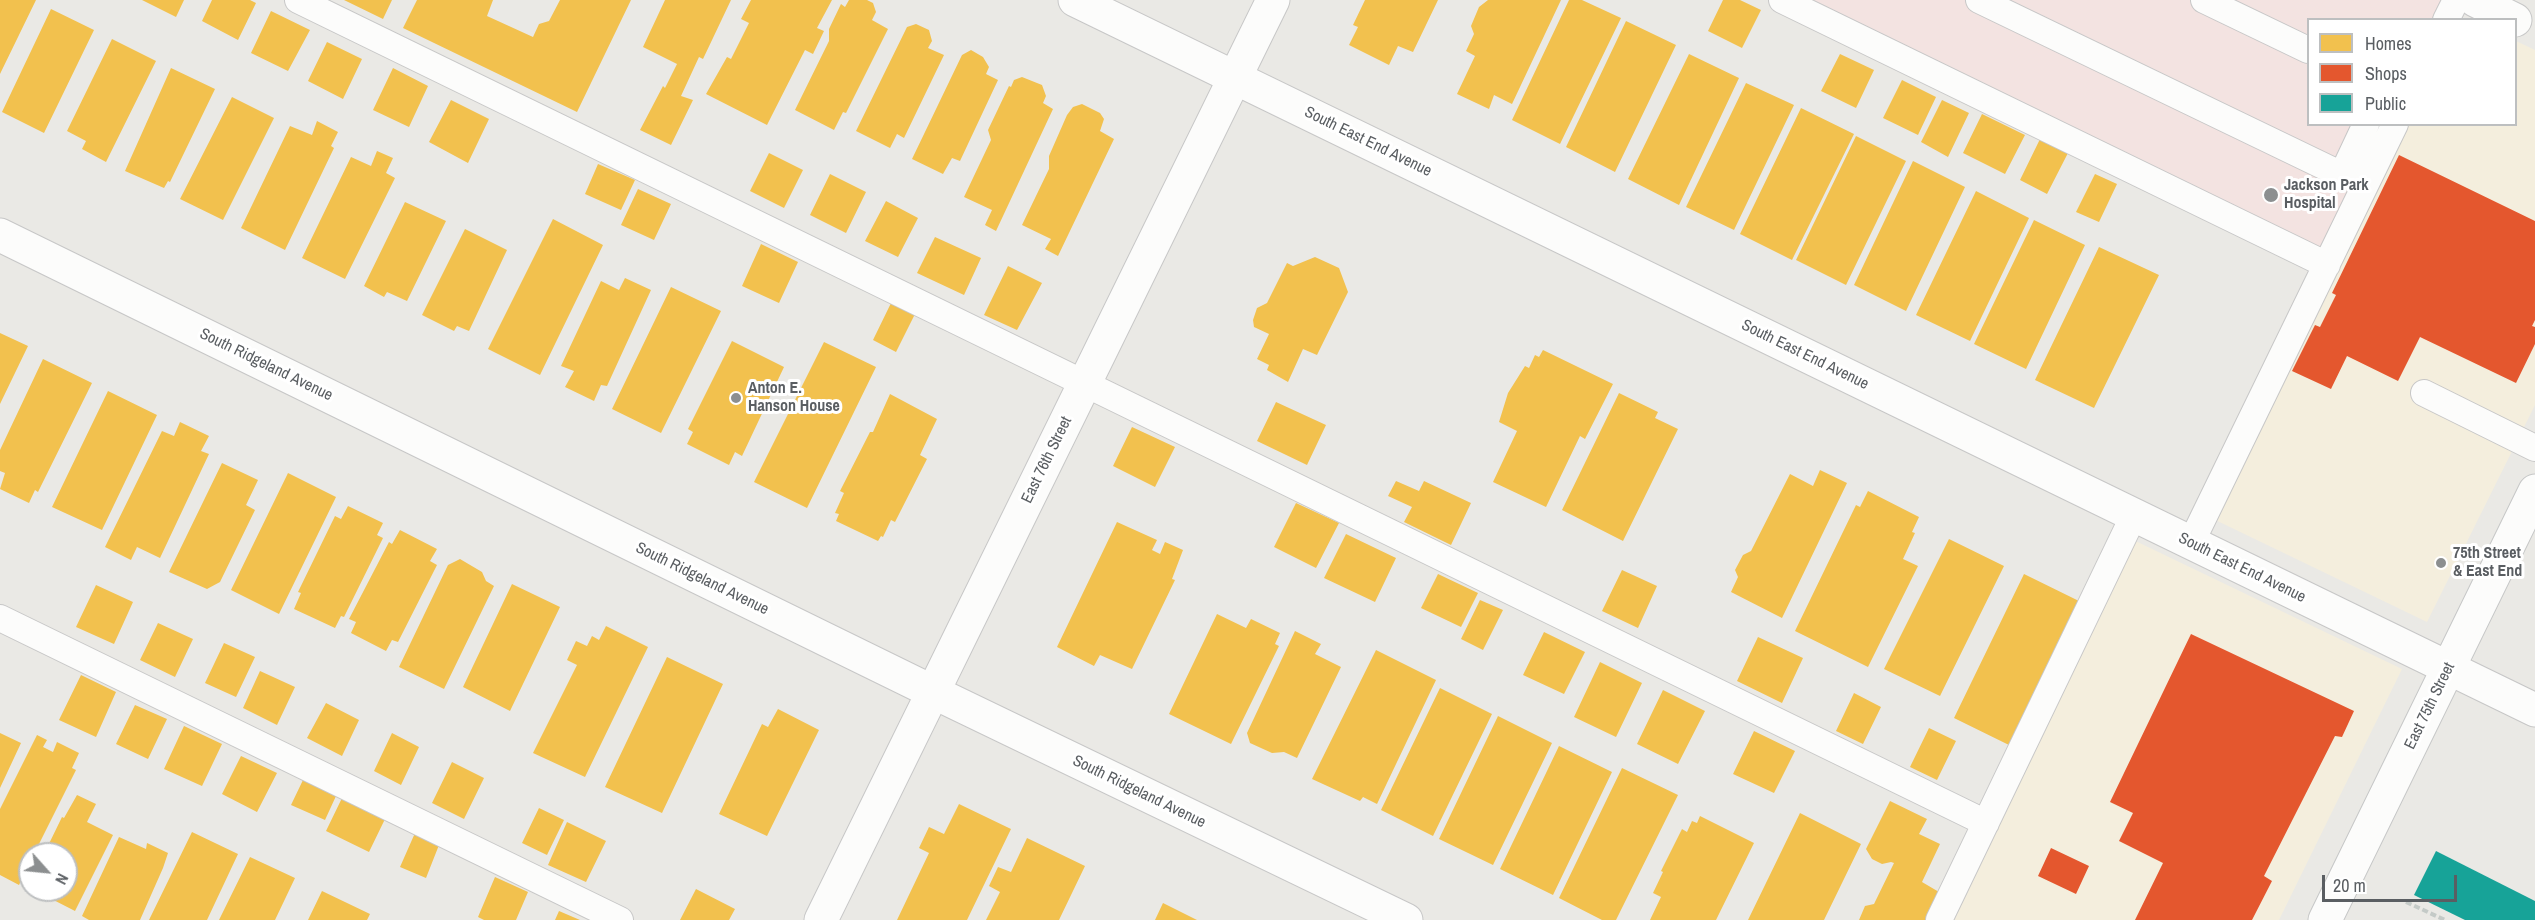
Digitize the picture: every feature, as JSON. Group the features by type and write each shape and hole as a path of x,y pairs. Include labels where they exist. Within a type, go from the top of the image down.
{"street":[{"name":"South East End Avenue","path":"1075,0 2535,710"},
{"name":"East 76th Street","path":"821,920 1273,0"},
{"path":"2475,0 2511,18"},
{"path":"2517,21 2535,29"},
{"name":"South Ridgeland Avenue","path":"0,235 933,692 1406,920"},
{"name":"East 75th Street","path":"2325,920 2535,492"}],"lane":[{"path":"298,0 1986,823"},
{"path":"1782,0 2327,265"},
{"path":"1978,0 2342,175 2365,126"},
{"path":"2204,0 2307,50"},
{"path":"2447,18 2456,0"},
{"path":"2191,543 2394,126"},
{"path":"2424,393 2535,448"},
{"path":"1939,920 2134,515"},
{"path":"0,618 620,920"}],"path":[{"path":"2406,902 2445,920"}],"shaded area":[{"name":"Jackson Park Hospital","path":"1782,0 2456,0 2447,18 2307,18 2307,126 2395,126 2327,265"},
{"path":"2517,41 2535,50 2535,405 2427,622 2205,515 2395,126 2517,126"},
{"path":"2123,535 2402,669 2279,920 1939,920"}],"building: Homes":[{"path":"0,0 36,0 0,74"},
{"path":"142,0 184,0 176,17"},
{"path":"212,0 250,0 256,3 238,40 202,21"},
{"path":"344,0 392,0 383,19"},
{"path":"417,0 493,0 487,16 533,37 539,24 549,21 560,0 631,0 577,112 403,28"},
{"path":"665,0 731,0 703,59 699,57 681,96 693,100 671,145 640,130 677,64 643,47"},
{"path":"751,0 832,0 817,28 824,31 813,54 805,50 767,125 706,94 727,57 731,59 749,23 741,19"},
{"path":"849,0 867,0 873,3 876,12 872,20 888,29 846,113 843,112 834,130 795,110 829,41 829,29 841,4 845,7"},
{"path":"1365,0 1438,0 1413,52 1398,46 1389,65 1349,45 1358,27 1353,25"},
{"path":"1488,0 1561,0 1512,104 1494,95 1489,109 1457,94 1475,56 1466,51 1474,34 1471,26 1479,7"},
{"path":"1569,0 1582,0 1621,18 1560,144 1512,120"},
{"path":"1723,0 1740,0 1761,10 1742,48 1708,31"},
{"path":"51,9 94,30 44,133 2,112"},
{"path":"271,11 310,30 288,71 251,53"},
{"path":"1626,21 1676,45 1615,172 1566,147"},
{"path":"916,24 929,30 932,41 928,48 944,55 904,138 897,134 890,148 856,131 907,27"},
{"path":"112,39 156,61 106,162 82,149 86,141 67,131"},
{"path":"327,42 362,59 343,99 308,81"},
{"path":"971,50 983,57 989,67 986,74 998,80 960,161 952,158 943,174 912,159 962,55"},
{"path":"1689,54 1739,78 1679,205 1628,179"},
{"path":"1840,54 1874,70 1856,108 1821,91"},
{"path":"171,68 215,89 170,182 168,181 164,188 125,171"},
{"path":"393,68 428,86 409,127 373,110"},
{"path":"1022,77 1042,85 1046,96 1043,103 1053,109 996,231 985,225 992,210 964,197 991,140 988,130 1009,86 1011,87 1014,80"},
{"path":"1902,80 1936,97 1918,135 1883,118"},
{"path":"1746,83 1794,105 1734,230 1686,207"},
{"path":"232,97 274,118 223,220 180,199"},
{"path":"451,100 489,119 468,163 429,142"},
{"path":"1942,100 1969,113 1948,157 1921,142"},
{"path":"1082,104 1100,113 1104,119 1100,131 1114,139 1058,256 1045,249 1051,239 1022,225 1049,169 1049,156 1067,115 1073,107"},
{"path":"1801,108 1854,134 1792,260 1740,234"},
{"path":"1982,114 2025,135 2005,174 1963,153"},
{"path":"317,121 338,132 331,146 334,148 285,250 241,228 290,126 312,135"},
{"path":"1856,136 1906,161 1846,285 1796,260"},
{"path":"2041,137 2069,151 2047,194 2020,180"},
{"path":"377,151 393,158 386,173 395,178 345,279 302,258 351,157 371,166"},
{"path":"769,153 803,170 784,208 750,191"},
{"path":"1913,161 1965,187 1906,311 1854,285"},
{"path":"598,164 635,180 621,210 585,194"},
{"path":"830,174 866,192 846,233 810,215"},
{"path":"2095,174 2117,184 2099,222 2076,212"},
{"path":"638,189 671,204 654,240 621,225"},
{"path":"1976,191 2029,218 1970,341 1916,315"},
{"path":"886,201 918,218 898,257 865,241"},
{"path":"405,202 446,221 407,301 387,292 384,297 364,286"},
{"path":"553,219 603,245 540,375 488,349"},
{"path":"2034,220 2085,245 2026,369 1974,344"},
{"path":"465,229 507,250 469,331 457,326 454,331 422,315"},
{"path":"935,237 981,258 964,295 917,273"},
{"path":"761,244 798,262 779,303 742,286"},
{"path":"2099,247 2159,275 2094,408 2035,380"},
{"path":"1315,257 1339,268 1348,292 1317,355 1303,349 1288,382 1267,370 1269,365 1257,359 1269,334 1254,327 1253,320 1257,308 1267,303 1287,263 1293,266"},
{"path":"1008,266 1042,283 1017,330 984,315"},
{"path":"625,278 651,290 607,386 601,385 594,401 565,387 574,371 561,366 601,281 619,290"},
{"path":"671,287 721,311 661,433 612,409"},
{"path":"892,301 915,314 896,352 873,340"},
{"path":"0,333 28,346 0,404"},
{"name":"Anton E. Hanson House","path":"732,341 784,367 742,456 735,452 729,465 687,444 693,432 688,429"},
{"path":"824,342 876,367 807,508 754,482"},
{"path":"1543,350 1613,384 1585,439 1580,436 1546,507 1493,482 1517,431 1499,422 1508,393 1525,366 1529,368 1535,355 1539,357"},
{"path":"43,359 92,383 38,492 35,490 29,503 0,489 5,473 0,471 0,450"},
{"path":"108,391 157,415 102,530 52,507"},
{"path":"1619,393 1658,412 1655,418 1678,429 1623,541 1562,510"},
{"path":"890,394 937,419 920,455 927,459 895,522 891,520 883,537 881,536 878,541 836,521 839,514 835,513 844,493 840,491 870,432 873,432"},
{"path":"1276,402 1326,425 1307,465 1257,441"},
{"path":"180,422 209,436 201,451 209,454 160,558 137,547 131,560 105,547 162,431 174,436"},
{"path":"1132,427 1175,447 1155,487 1113,466"},
{"path":"222,463 258,480 246,505 255,510 220,582 207,589 169,572"},
{"path":"1820,470 1847,483 1782,618 1731,592 1738,577 1735,570 1743,555 1751,551 1790,474 1813,486"},
{"path":"288,473 336,497 279,614 231,590"},
{"path":"1396,481 1419,491 1424,481 1471,503 1451,545 1404,522 1412,507 1388,496"},
{"path":"1868,491 1919,517 1912,532 1915,533 1903,559 1918,566 1868,667 1795,631 1856,505 1860,507"},
{"path":"1296,503 1339,523 1316,568 1274,547"},
{"path":"348,506 383,523 377,535 383,538 344,617 341,616 335,628 294,609 301,593 298,592 335,516 341,519"},
{"path":"1117,522 1157,540 1152,550 1160,554 1165,542 1183,550 1172,579 1175,580 1132,669 1100,655 1094,666 1057,647"},
{"path":"400,530 437,549 430,561 437,565 398,642 392,640 386,651 351,633 356,622 349,619 389,542 392,544"},
{"path":"1346,534 1396,558 1375,602 1324,578"},
{"path":"1949,539 2004,566 1940,696 1884,669"},
{"path":"460,559 482,572 486,581 494,586 444,689 399,667 448,565"},
{"path":"1622,570 1657,586 1638,628 1602,611"},
{"path":"1438,574 1478,593 1461,627 1421,608"},
{"path":"2024,574 2081,602 2011,746 1954,718"},
{"path":"512,584 560,607 510,711 463,687"},
{"path":"96,585 133,602 114,644 76,627"},
{"path":"1480,600 1503,610 1483,650 1461,639"},
{"path":"1217,614 1246,628 1251,619 1280,633 1275,644 1279,646 1231,744 1169,714"},
{"path":"158,623 193,639 175,677 140,660"},
{"path":"606,626 648,647 585,777 533,753 577,665 567,660 576,641 587,646 592,636 599,640"},
{"path":"1295,631 1321,644 1315,654 1341,667 1297,758 1284,752 1272,753 1250,743 1247,733"},
{"path":"1544,632 1585,652 1564,694 1523,675"},
{"path":"1758,637 1803,658 1782,703 1737,681"},
{"path":"224,643 255,657 236,697 205,683"},
{"path":"1376,650 1436,680 1377,804 1363,797 1360,801 1312,779"},
{"path":"667,657 723,684 662,813 605,787"},
{"path":"1600,662 1642,683 1616,737 1574,717"},
{"path":"260,671 295,687 277,725 243,708"},
{"path":"81,675 116,692 96,737 59,720"},
{"path":"1440,688 1492,714 1433,836 1381,810"},
{"path":"1663,690 1705,711 1678,764 1637,744"},
{"path":"1854,693 1881,707 1863,744 1836,731"},
{"path":"326,703 359,720 342,756 307,738"},
{"path":"135,705 167,719 148,759 116,744"},
{"path":"778,709 819,730 767,836 719,814 762,724 768,727"},
{"path":"1498,716 1552,743 1493,865 1439,839"},
{"path":"184,726 222,744 202,786 164,769"},
{"path":"1929,728 1956,741 1937,780 1910,767"},
{"path":"1754,731 1795,751 1774,793 1733,774"},
{"path":"0,733 21,743 0,788"},
{"path":"392,733 419,747 401,785 374,771"},
{"path":"37,735 47,740 43,747 53,752 57,742 79,753 72,768 76,770 40,842 18,842 18,884 0,875 0,809"},
{"path":"1559,746 1612,772 1553,895 1500,869"},
{"path":"241,756 277,773 257,812 222,794"},
{"path":"452,762 484,778 464,819 432,803"},
{"path":"1622,768 1678,795 1616,920 1602,920 1559,898"},
{"path":"303,780 336,796 325,820 291,805"},
{"path":"77,795 96,804 87,822 113,835 75,911 57,902 78,902 78,842 50,842 62,817 64,818"},
{"path":"342,798 385,819 369,852 326,831"},
{"path":"1890,801 1927,819 1919,834 1940,844 1922,882 1939,892 1925,920 1859,920 1865,906 1874,904 1894,863 1882,864 1872,859 1866,849"},
{"path":"959,804 1011,829 967,920 897,920 929,853 919,848 929,827 944,834"},
{"path":"539,808 564,820 547,855 522,843"},
{"path":"1800,813 1861,844 1824,920 1748,920"},
{"path":"1700,816 1754,843 1716,920 1650,920 1661,897 1653,893 1663,872 1661,871 1682,829 1687,832 1692,821 1697,823"},
{"path":"567,822 606,841 586,882 548,865"},
{"path":"192,832 238,854 207,920 149,920"},
{"path":"415,833 439,845 426,878 400,867"},
{"path":"119,837 146,849 147,843 168,853 163,868 140,920 89,920 82,916"},
{"path":"1027,838 1085,866 1059,920 986,920 1000,892 989,886 998,867 1011,872"},
{"path":"250,857 295,878 275,920 219,920"},
{"path":"495,877 528,892 516,920 484,920 478,917"},
{"path":"696,889 735,909 729,920 680,920"},
{"path":"322,891 370,914 367,920 308,920"},
{"path":"1163,903 1197,920 1155,920"},
{"path":"559,911 580,920 555,920"}],"building: Shops":[{"path":"2399,155 2535,221 2535,320 2532,326 2535,327 2535,344 2516,383 2420,337 2398,381 2347,356 2331,389 2292,371 2315,325 2320,327 2336,295 2332,293"},
{"path":"2191,634 2354,711 2342,737 2335,736 2264,876 2272,881 2252,920 2135,920 2163,863 2119,841 2133,813 2110,802"},
{"path":"2051,848 2089,866 2076,894 2038,876"}],"building: Public":[{"path":"2436,851 2535,901 2535,920 2465,920 2414,895"}],"place":[{"name":"Jackson Park Hospital","path":"2271,195"},
{"name":"Anton E. Hanson House","path":"736,398"},
{"name":"75th Street & East End","path":"2441,563"}]}
